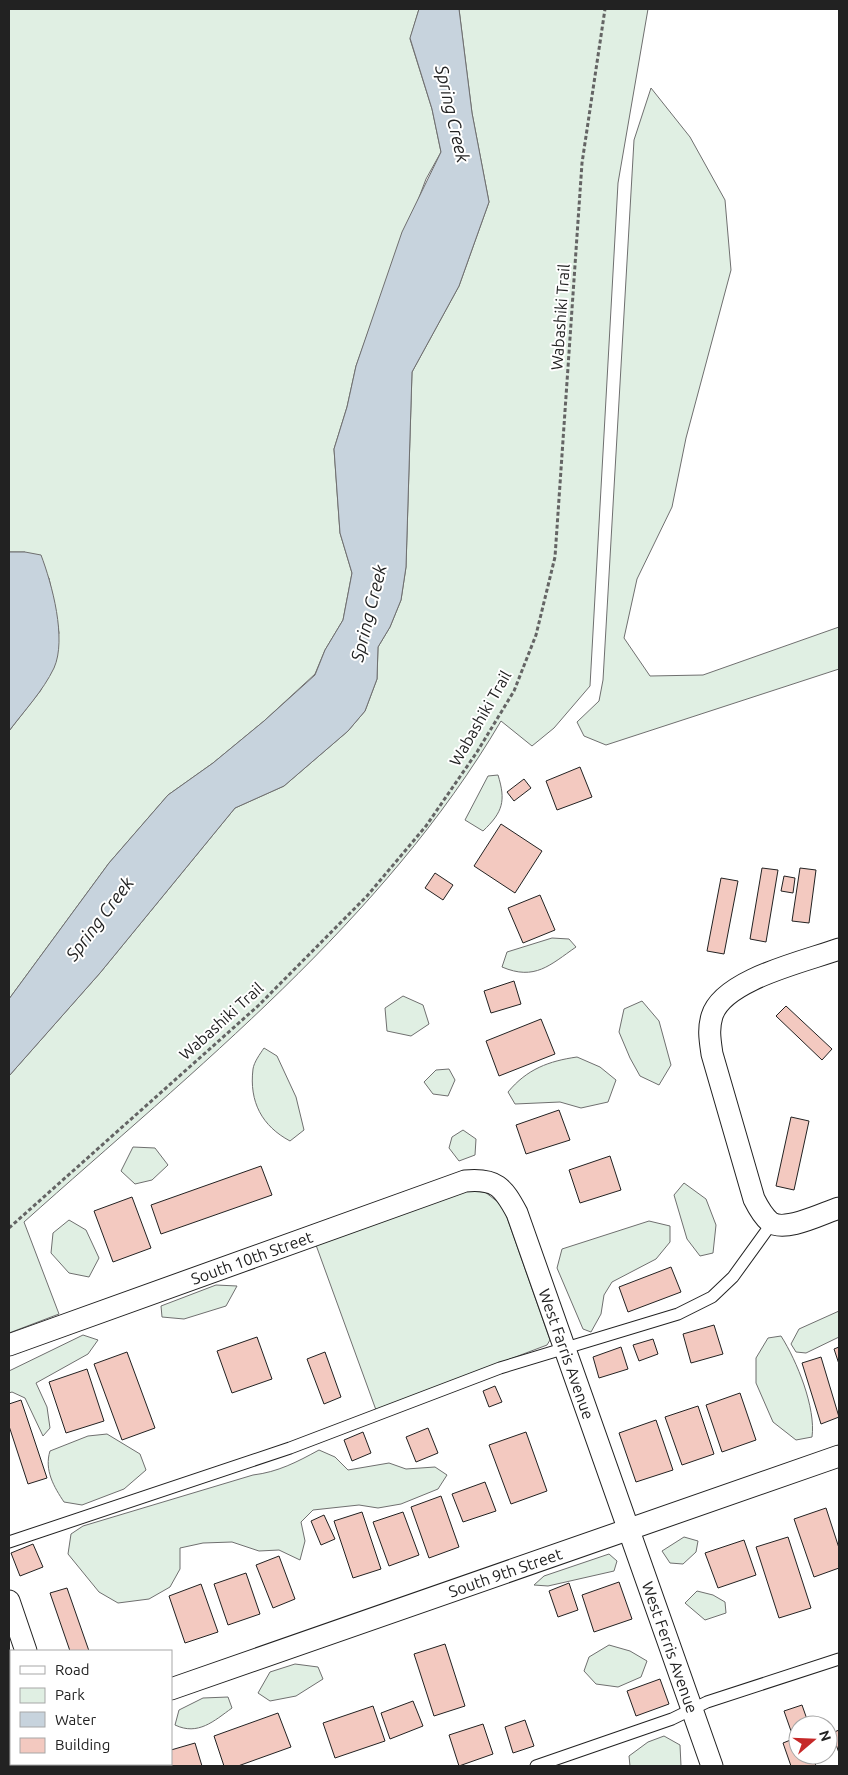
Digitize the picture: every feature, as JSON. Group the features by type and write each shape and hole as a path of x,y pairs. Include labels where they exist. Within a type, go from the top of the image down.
{"street":[{"path":"839,949 737,987 720,1002 713,1014 709,1031 715,1063 754,1199 763,1214 772,1223 781,1226 792,1225 839,1208"},
{"name":"South 10th Street","path":"9,1344 466,1181 483,1180 496,1184"},
{"name":"West Farris Avenue","path":"496,1184 506,1192 517,1213 563,1349 628,1529"},
{"name":"South 9th Street","path":"172,1689 839,1456"},
{"name":"West Ferris Avenue","path":"628,1529 712,1766"},
{"path":"9,1600 26,1650"}],"lane":[{"path":"9,1542 290,1448 500,1368 678,1314 712,1297 734,1277 772,1223"},
{"path":"536,1766 672,1719 707,1702 839,1659"}],"path":[{"name":"Wabashiki Trail","path":"9,1228 259,1005 366,896 426,826 477,752 514,691 536,635 555,557 582,163 605,9"}],"green space":[{"path":"9,9 419,9 410,39 432,109 441,152 426,179 370,327 356,366 347,407 334,449 340,533 352,573 343,620 325,650 315,674 264,721 213,763 168,795 109,863 9,999 9,731 41,690 59,633 49,578 25,552 9,552"},
{"path":"459,9 648,9 618,183 590,686 554,728 532,746 501,721 454,794 401,862 344,927 283,989 219,1049 24,1222 59,1314 9,1333 9,1076 100,973 235,808 284,786 348,731 365,711 377,679 378,647 390,627 401,600 406,567 412,372 459,286 489,202 472,113"},
{"path":"651,88 690,137 725,200 731,270 686,438 672,507 637,579 624,638 650,676 703,675 839,627 839,669 606,745 584,736 577,722 599,701 603,680 634,140"},
{"path":"498,775 502,792 501,806 495,818 483,831 465,820 488,776"},
{"path":"552,938 569,939 576,947 550,965 533,972 514,971 502,967 507,952"},
{"path":"403,996 423,1005 429,1024 411,1036 387,1031 385,1008"},
{"path":"642,1001 659,1021 671,1065 659,1085 640,1076 619,1032 624,1009"},
{"path":"264,1048 277,1056 296,1097 304,1130 290,1141 280,1135 265,1120 253,1092 253,1069"},
{"path":"577,1057 600,1067 616,1080 608,1102 581,1108 560,1102 515,1104 508,1092 523,1077 539,1067"},
{"path":"449,1069 455,1080 448,1096 433,1094 424,1082 436,1070"},
{"path":"463,1130 476,1139 475,1155 459,1161 449,1148 452,1137"},
{"path":"133,1147 155,1148 168,1165 152,1180 135,1184 121,1171"},
{"path":"684,1183 706,1199 716,1225 713,1253 700,1256 687,1239 674,1195"},
{"path":"466,1191 485,1192 503,1206 550,1340 547,1345 376,1410 316,1245"},
{"path":"69,1220 86,1230 99,1258 89,1277 69,1273 51,1253 53,1233"},
{"path":"649,1221 670,1226 670,1242 656,1259 612,1282 604,1295 601,1314 591,1332 583,1329 557,1268 562,1249"},
{"path":"216,1285 237,1286 226,1306 184,1319 162,1317 161,1306"},
{"path":"839,1311 839,1337 806,1353 796,1352 791,1344 799,1329"},
{"path":"83,1335 98,1340 88,1354 36,1383 47,1407 50,1428 43,1436 25,1398 12,1392 9,1393 9,1371"},
{"path":"781,1336 793,1358 804,1385 811,1412 812,1437 796,1440 773,1422 756,1383 756,1358 768,1338"},
{"path":"107,1434 140,1454 146,1470 124,1489 82,1505 64,1502 49,1472 48,1458 50,1451 88,1436"},
{"path":"319,1450 335,1457 348,1470 389,1463 406,1469 435,1467 447,1475 438,1489 401,1504 378,1508 359,1505 313,1510 301,1522 305,1541 300,1560 279,1550 259,1551 232,1542 203,1543 180,1548 180,1569 170,1587 149,1599 118,1603 99,1592 68,1554 71,1534 83,1526 279,1469"},
{"path":"684,1537 698,1541 696,1552 683,1564 670,1563 662,1551"},
{"path":"609,1554 617,1561 614,1571 548,1586 534,1585 544,1576"},
{"path":"697,1591 713,1595 725,1602 726,1613 705,1620 685,1603"},
{"path":"609,1645 630,1651 647,1661 641,1677 618,1687 596,1684 584,1671 589,1657"},
{"path":"295,1664 318,1667 323,1679 296,1696 270,1701 258,1693 270,1672"},
{"path":"228,1697 232,1708 212,1722 191,1729 175,1725 179,1710 203,1698"},
{"path":"664,1736 680,1745 681,1766 630,1766 629,1756 648,1742"},
{"path":"114,1765 115,1766 9,1766"}],"water":[{"name":"Spring Creek","path":"419,9 459,9 472,113 489,202 459,286 412,372 406,567 401,600 390,627 378,647 377,679 365,711 348,731 284,786 235,808 100,973 9,1076 9,999 109,863 168,795 213,763 264,721 315,675 325,650 343,620 352,573 340,533 334,449 347,407 356,366 402,232 441,152 432,109 410,38"},
{"path":"9,552 41,555 53,596 59,642 58,656 50,676 9,731"}],"building":[{"path":"580,767 592,797 557,810 546,781"},
{"path":"524,779 531,788 514,801 507,792"},
{"path":"501,824 542,851 515,893 474,866"},
{"path":"762,868 778,870 766,942 750,939"},
{"path":"800,868 816,870 809,923 792,921"},
{"path":"435,873 453,885 443,900 425,888"},
{"path":"784,876 795,878 793,893 781,891"},
{"path":"721,878 738,881 724,954 707,951"},
{"path":"540,895 555,930 523,943 508,908"},
{"path":"514,981 521,1004 491,1013 484,991"},
{"path":"786,1006 832,1049 822,1060 776,1016"},
{"path":"541,1019 555,1054 499,1076 486,1041"},
{"path":"559,1110 570,1140 526,1154 516,1125"},
{"path":"791,1117 809,1121 794,1190 776,1186"},
{"path":"610,1156 621,1190 580,1203 569,1170"},
{"path":"261,1166 272,1195 161,1234 151,1205"},
{"path":"132,1197 151,1248 113,1262 94,1211"},
{"path":"671,1267 681,1292 628,1312 619,1287"},
{"path":"714,1325 723,1354 691,1363 683,1334"},
{"path":"257,1337 272,1379 232,1393 217,1351"},
{"path":"653,1339 658,1354 639,1361 633,1345"},
{"path":"621,1347 628,1369 599,1378 593,1357"},
{"path":"839,1347 839,1364 834,1349"},
{"path":"127,1352 155,1428 122,1440 94,1364"},
{"path":"325,1352 341,1397 324,1404 307,1359"},
{"path":"821,1357 839,1417 821,1424 802,1363"},
{"path":"87,1369 104,1421 66,1433 49,1382"},
{"path":"495,1386 502,1402 489,1407 483,1391"},
{"path":"740,1393 756,1440 722,1452 706,1405"},
{"path":"21,1400 47,1478 28,1484 9,1426 9,1404"},
{"path":"698,1406 714,1454 682,1465 665,1417"},
{"path":"656,1420 673,1470 636,1482 619,1433"},
{"path":"428,1428 438,1453 416,1462 406,1437"},
{"path":"363,1432 371,1453 352,1461 344,1440"},
{"path":"526,1432 547,1491 511,1504 489,1445"},
{"path":"485,1482 496,1511 463,1522 452,1494"},
{"path":"441,1496 459,1547 429,1558 411,1507"},
{"path":"826,1508 839,1548 839,1568 814,1577 794,1519"},
{"path":"362,1512 381,1569 353,1578 334,1521"},
{"path":"403,1512 419,1555 389,1566 373,1522"},
{"path":"324,1515 335,1539 321,1545 311,1521"},
{"path":"788,1537 811,1608 779,1618 756,1547"},
{"path":"744,1540 756,1575 718,1588 705,1553"},
{"path":"33,1544 43,1567 20,1576 11,1553"},
{"path":"279,1556 295,1599 273,1608 256,1565"},
{"path":"246,1573 260,1614 228,1625 214,1584"},
{"path":"619,1582 632,1619 594,1632 582,1595"},
{"path":"569,1583 578,1610 558,1617 549,1591"},
{"path":"201,1584 218,1632 185,1643 169,1596"},
{"path":"67,1588 89,1650 70,1650 50,1593"},
{"path":"445,1644 465,1706 434,1716 414,1654"},
{"path":"660,1679 669,1704 636,1716 627,1691"},
{"path":"413,1701 423,1726 390,1739 381,1713"},
{"path":"802,1705 806,1715 788,1715 788,1722 784,1711"},
{"path":"373,1706 385,1741 335,1758 323,1723"},
{"path":"278,1713 291,1747 238,1766 224,1766 214,1736"},
{"path":"525,1720 534,1746 513,1753 505,1727"},
{"path":"483,1724 493,1754 459,1766 449,1735"},
{"path":"839,1730 839,1753 838,1750"},
{"path":"788,1741 788,1757 783,1743"},
{"path":"195,1743 202,1766 128,1765 172,1765 172,1750"},
{"path":"791,1765 816,1766 791,1766"}]}
